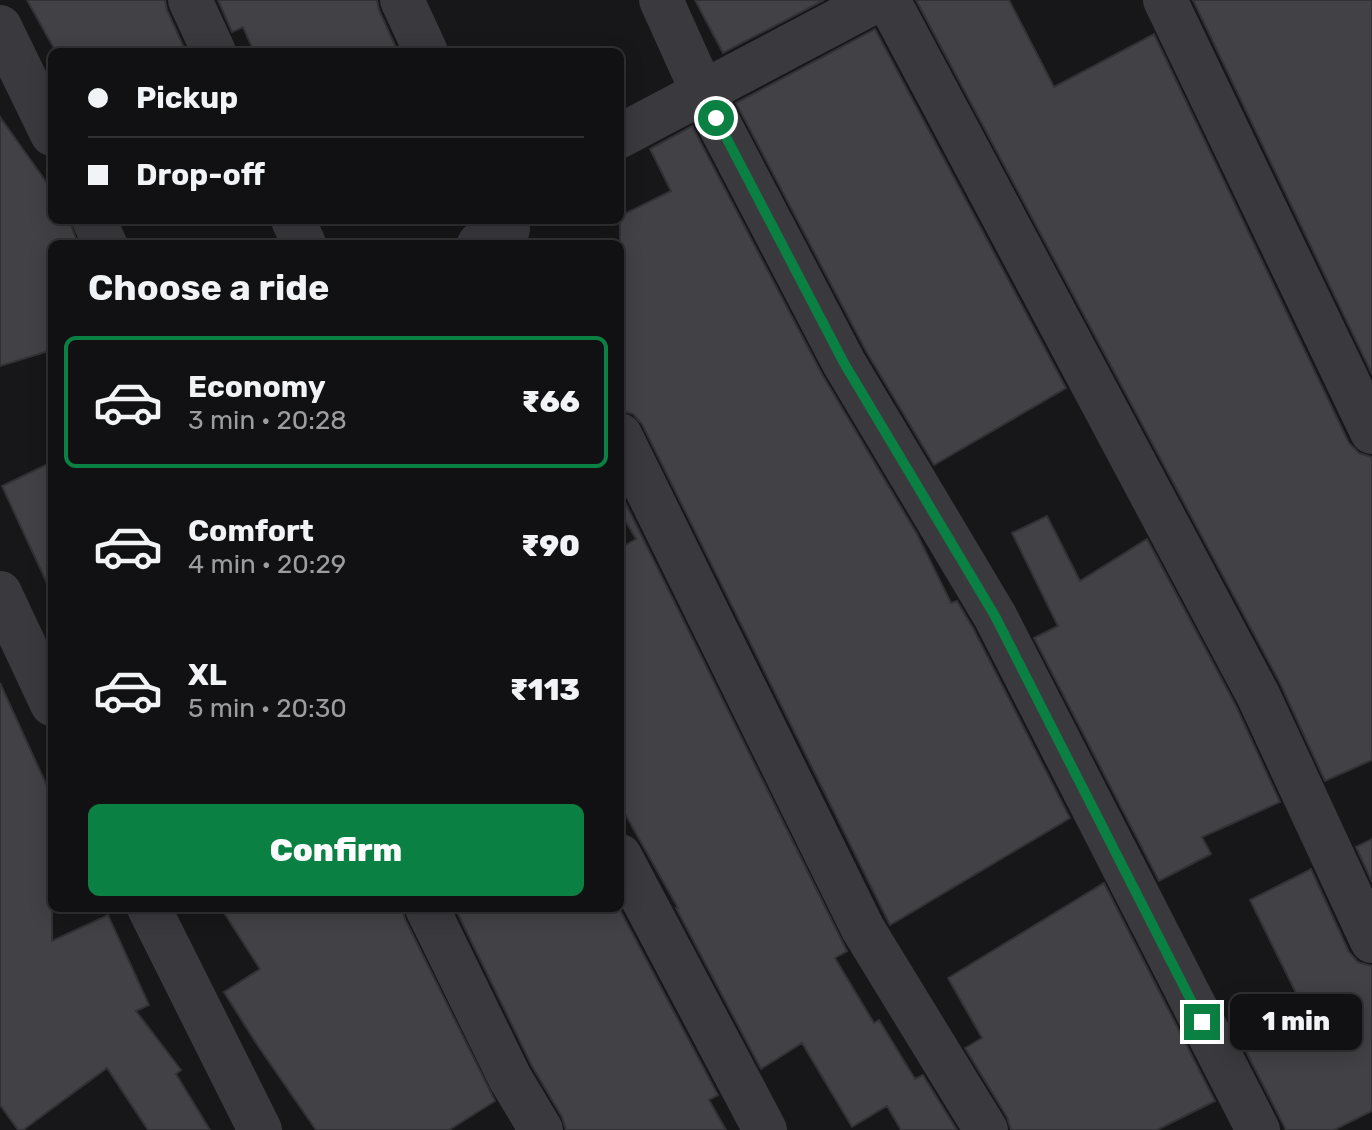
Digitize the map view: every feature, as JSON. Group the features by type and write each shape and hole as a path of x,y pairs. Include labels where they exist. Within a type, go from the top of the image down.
{"street":[{"path":"190,0 212,48"},
{"path":"402,0 424,48"},
{"path":"661,0 702,91 844,363 995,616 1258,1130"},
{"path":"624,134 877,0"},
{"path":"888,0 1258,695 1372,941"},
{"path":"1165,0 1357,361 1372,432"},
{"path":"0,27 48,126"},
{"path":"624,443 863,929 986,1130"},
{"path":"0,593 48,695"},
{"path":"624,864 765,1130"},
{"path":"151,912 260,1130"},
{"path":"429,912 533,1127"}],"building":[{"path":"27,0 165,0 184,48 54,48"},
{"path":"218,0 377,0 396,48 252,48 243,27 232,32"},
{"path":"695,0 824,0 723,53"},
{"path":"916,0 1009,0 1054,87 1154,34 1349,443 1359,453 1372,457 1372,760 1325,781 1280,683"},
{"path":"1193,0 1372,0 1372,374"},
{"path":"875,29 1066,388 934,465 866,351 736,103"},
{"path":"0,117 48,184 48,224 70,224 76,240 48,240 48,351 0,366"},
{"path":"692,126 823,376 917,534 951,603 957,601 973,628 1070,818 890,925 642,424 633,414 624,411 624,240 620,240 620,224 624,224 624,214 671,191 650,149"},
{"path":"48,464 48,585 2,486"},
{"path":"624,500 847,951 835,958 874,1023 879,1020 915,1079 923,1075 957,1130 901,1130 887,1106 852,1127 802,1043 761,1069 678,908 624,812 624,546 636,539 624,519"},
{"path":"1047,516 1080,581 1147,539 1236,706 1280,802 1202,837 1211,854 1159,881 1034,638 1058,626 1012,533"},
{"path":"0,683 48,788 48,912 52,912 52,941 108,915 149,1005 136,1011 181,1070 176,1074 210,1130 148,1130 107,1068 23,1130 18,1130 0,1105"},
{"path":"1372,839 1372,882 1356,847"},
{"path":"1311,869 1349,952 1358,962 1372,966 1372,1111 1334,1130 1286,1130 1234,1028 1298,997 1250,900"},
{"path":"1104,883 1215,1101 1157,1130 1011,1130 1007,1117 965,1048 982,1038 948,978"},
{"path":"224,912 403,912 495,1101 449,1130 316,1130 224,992 260,969"},
{"path":"457,912 621,912 718,1095 709,1100 726,1130 566,1130 562,1117 532,1066"}],"route":[{"path":"716,118 844,363 995,616 1202,1022"}]}
